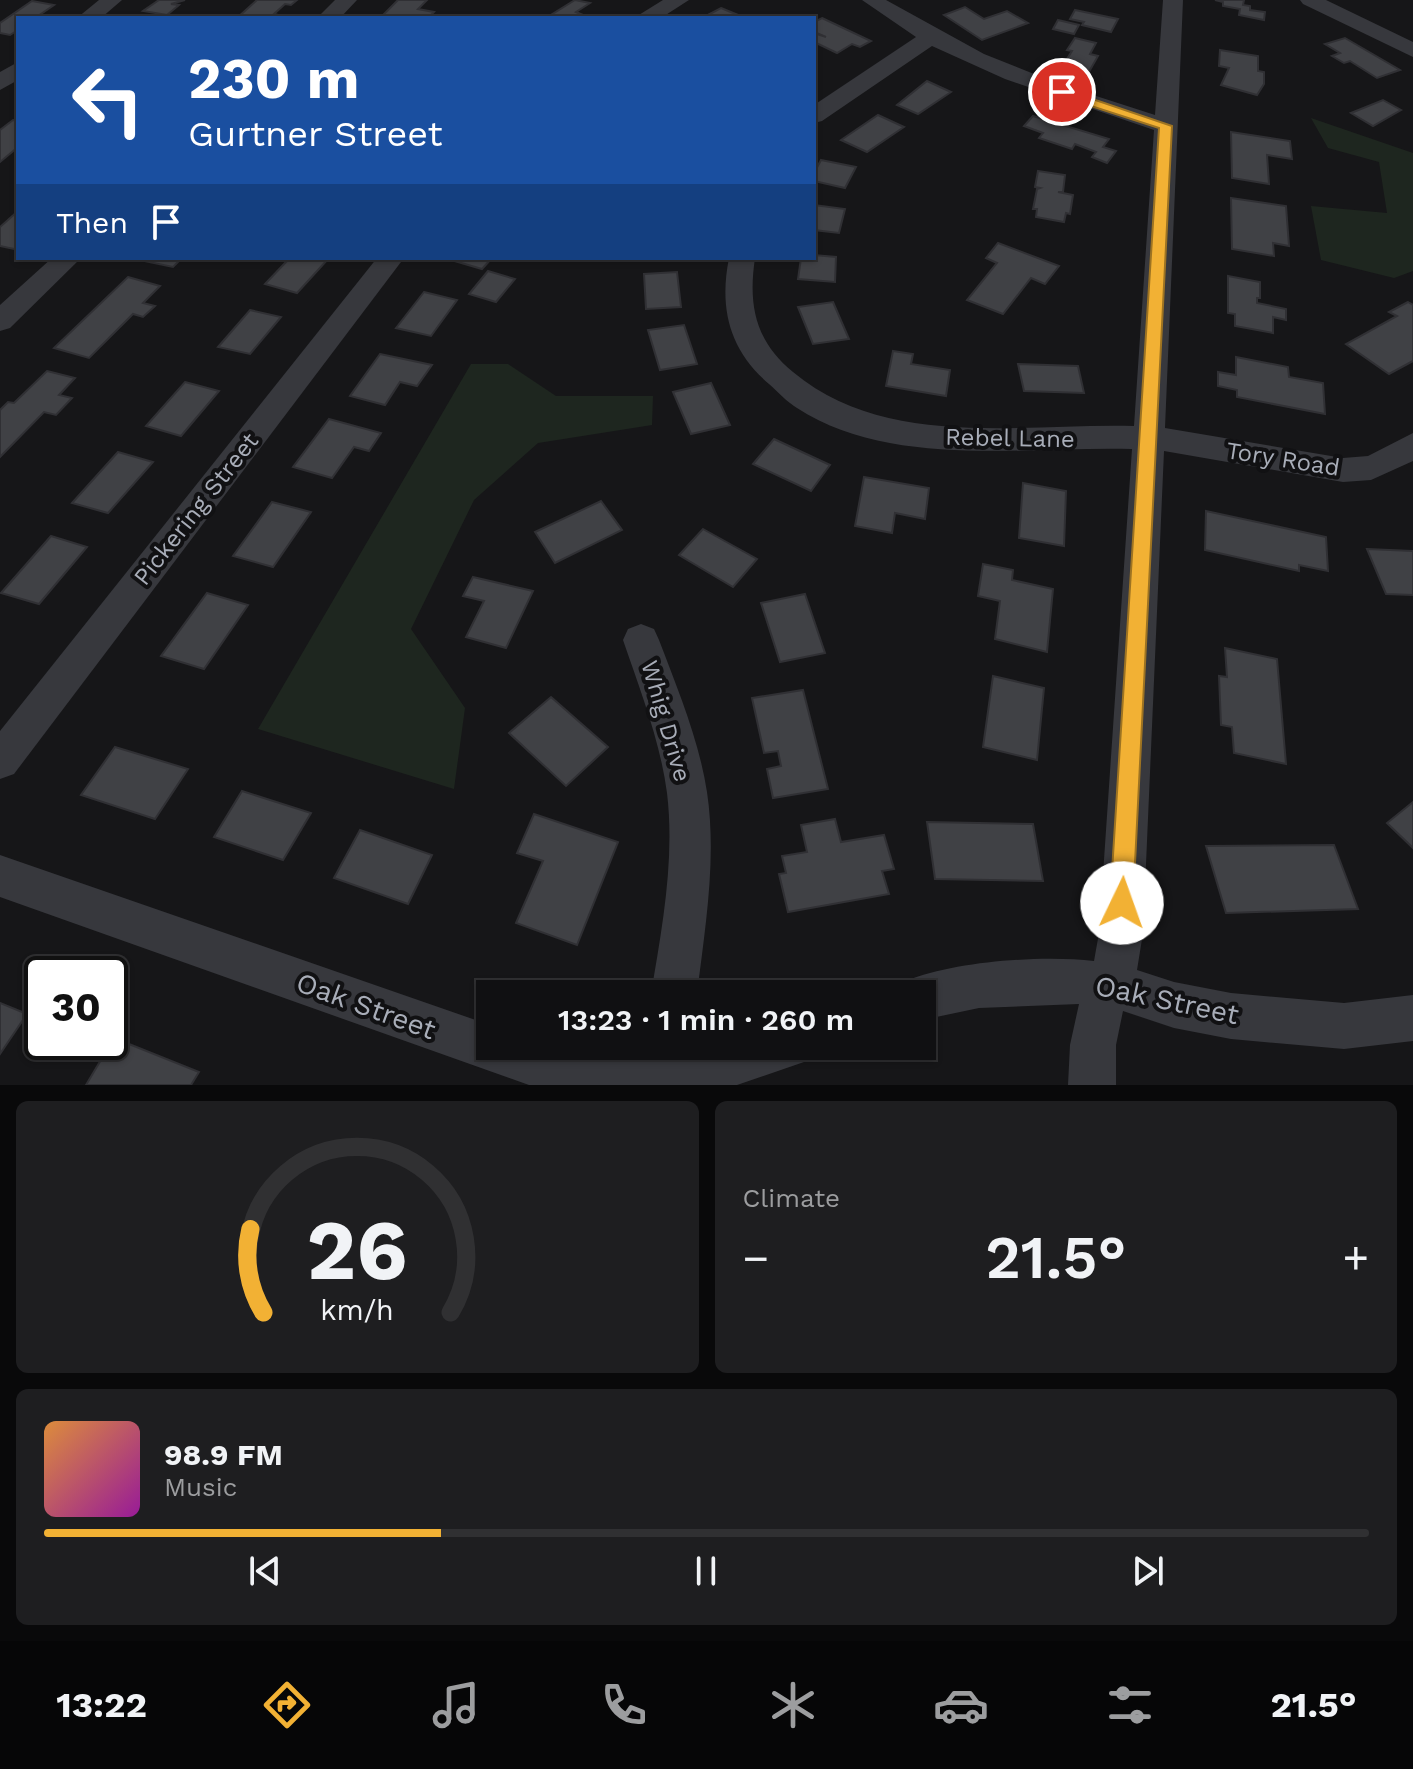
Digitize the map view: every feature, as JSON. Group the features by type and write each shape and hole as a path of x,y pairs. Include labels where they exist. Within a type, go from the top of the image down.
{"street":[{"path":"91,16 112,0"},
{"path":"330,16 347,0"},
{"path":"649,16 679,0"},
{"path":"872,0 929,38 1011,76 1166,126"},
{"path":"1092,1085 1098,1013 1112,985 1121,933 1173,0"},
{"path":"1310,0 1413,50"},
{"path":"816,115 929,38"},
{"path":"0,83 16,71"},
{"path":"0,321 66,260"},
{"name":"Pickering Street","path":"0,761 389,260"},
{"name":"Rebel Lane","path":"742,260 736,288 737,310 744,332 756,353 774,374 826,410 874,427 949,440 1148,438"},
{"name":"Tory Road","path":"1148,438 1326,469 1366,469 1395,458 1413,445"},
{"name":"Whig Drive","path":"641,640 671,726 687,794 689,889 676,980"},
{"name":"Oak Street","path":"0,876 530,1062 615,1075 665,1061 713,1068 740,1060"},
{"name":"Oak Street","path":"936,994 979,986 1076,981 1112,985 1174,1005 1231,1016 1344,1026 1413,1018"}],"shaded area":[{"path":"1311,118 1413,153 1413,271 1394,278 1321,260 1311,206 1387,213 1379,162 1328,148"},
{"path":"471,364 508,364 556,396 653,396 652,425 538,443 474,500 411,629 465,708 454,789 258,729"}],"building":[{"path":"159,0 185,0 171,4 179,5 167,15 143,11"},
{"path":"257,0 297,0 291,5 285,4 274,14 278,16 239,16"},
{"path":"398,0 427,0 418,9 434,12 430,16 382,16"},
{"path":"575,0 590,3 576,12 581,16 549,16"},
{"path":"1215,0 1244,0 1243,5 1250,6 1250,10 1265,12 1264,20 1239,15 1240,9 1223,6 1223,2"},
{"path":"32,1 54,5 38,16 16,16 16,31 10,35 0,33 0,23"},
{"path":"965,7 984,19 1007,11 1028,23 982,40 944,15"},
{"path":"721,8 741,16 706,16"},
{"path":"1075,10 1118,19 1111,32 1070,19"},
{"path":"822,18 871,41 860,47 852,44 837,53 816,43 817,34 826,37 816,33 816,21"},
{"path":"1058,20 1079,25 1074,34 1053,29"},
{"path":"1075,38 1096,43 1090,54 1098,56 1086,77 1060,70 1072,51 1067,50"},
{"path":"1345,38 1400,70 1377,78 1350,61 1344,63 1332,56 1340,53 1325,44"},
{"path":"1220,50 1258,56 1258,71 1264,72 1264,84 1257,95 1221,85 1229,68 1219,66"},
{"path":"927,81 951,92 918,114 897,105"},
{"path":"1383,100 1401,110 1373,126 1351,113"},
{"path":"878,115 904,127 867,152 841,140"},
{"path":"1033,116 1109,139 1103,147 1116,151 1107,163 1092,157 1096,152 1075,144 1072,149 1039,138 1043,133 1024,126"},
{"path":"16,121 16,149 0,162 0,130"},
{"path":"1231,132 1290,141 1292,159 1267,155 1269,184 1232,178"},
{"path":"821,160 856,167 845,188 816,181 816,169"},
{"path":"1038,171 1065,175 1063,192 1058,192 1073,195 1070,214 1066,213 1064,222 1036,217 1037,209 1033,209 1037,189 1040,188 1035,187"},
{"path":"1231,198 1286,206 1289,246 1273,243 1274,256 1232,249"},
{"path":"816,205 845,209 839,233 816,230"},
{"path":"16,213 14,249 0,246 0,227"},
{"path":"998,243 1059,266 1045,284 1031,278 1003,314 967,300 997,263 986,258"},
{"path":"816,255 836,257 835,282 798,279 801,260 816,260"},
{"path":"139,260 180,260 173,267"},
{"path":"282,260 327,260 297,293 265,284 286,262"},
{"path":"451,260 490,260 482,269"},
{"path":"488,271 515,279 496,302 469,294"},
{"path":"677,272 681,307 646,309 644,274"},
{"path":"1228,276 1260,282 1257,303 1286,309 1286,320 1273,317 1273,333 1235,326 1235,314 1228,313"},
{"path":"128,277 160,286 143,303 155,306 143,317 133,314 89,358 54,348"},
{"path":"424,292 457,300 431,336 396,328"},
{"path":"833,302 849,339 813,344 798,307"},
{"path":"1408,302 1413,305 1413,361 1389,374 1346,344 1397,316 1389,312"},
{"path":"250,310 281,317 250,354 218,347"},
{"path":"684,325 697,364 660,370 648,330"},
{"path":"893,351 913,354 911,364 950,370 946,396 886,386"},
{"path":"380,354 432,365 417,386 400,382 385,405 350,396"},
{"path":"1236,357 1288,367 1289,377 1323,383 1325,414 1237,397 1237,390 1218,386 1218,372 1236,375"},
{"path":"1018,364 1078,366 1084,393 1024,391"},
{"path":"47,371 75,378 59,395 72,398 56,415 44,412 0,457 0,410 8,402 14,403"},
{"path":"185,382 219,391 181,436 146,426"},
{"path":"711,383 730,425 691,434 673,392"},
{"path":"329,419 381,433 369,451 354,447 332,478 293,467"},
{"path":"774,439 830,465 811,491 753,464"},
{"path":"118,452 153,462 108,513 72,503"},
{"path":"864,477 929,488 925,519 895,513 892,533 855,526"},
{"path":"1023,483 1066,491 1064,546 1019,538"},
{"path":"601,501 622,530 555,563 535,532"},
{"path":"272,502 311,512 273,567 233,556"},
{"path":"1206,511 1326,537 1328,571 1299,565 1299,571 1205,550"},
{"path":"703,529 757,559 733,587 679,555"},
{"path":"51,536 87,547 39,604 1,593"},
{"path":"1367,549 1413,551 1413,595 1386,594"},
{"path":"983,564 1013,570 1012,580 1053,589 1047,652 995,639 1000,601 978,596"},
{"path":"473,577 533,591 506,648 466,637 484,601 463,596"},
{"path":"207,593 248,605 204,669 161,656"},
{"path":"805,594 825,653 780,662 761,603"},
{"path":"1225,648 1277,659 1286,764 1234,753 1232,727 1221,725 1219,676 1227,677"},
{"path":"993,676 1044,688 1037,760 983,747"},
{"path":"803,690 828,789 773,798 767,769 781,766 778,751 764,753 752,698"},
{"path":"551,697 608,747 566,786 509,733"},
{"path":"115,747 188,769 155,819 81,795"},
{"path":"242,791 311,813 283,860 214,837"},
{"path":"1413,802 1413,848 1387,823"},
{"path":"534,814 618,842 577,945 516,923 543,861 517,853"},
{"path":"835,819 841,842 884,835 894,869 882,871 889,894 788,912 779,874 786,873 782,856 807,852 801,825"},
{"path":"927,822 1033,824 1043,881 935,879"},
{"path":"360,830 432,855 408,904 334,878"},
{"path":"1334,845 1358,909 1226,913 1206,846"},
{"path":"0,1003 24,1013 24,1018 0,1054"},
{"path":"128,1044 199,1072 191,1085 86,1085 101,1060 128,1060"}],"route":[{"path":"1062,92 1166,126 1122,903"}]}
